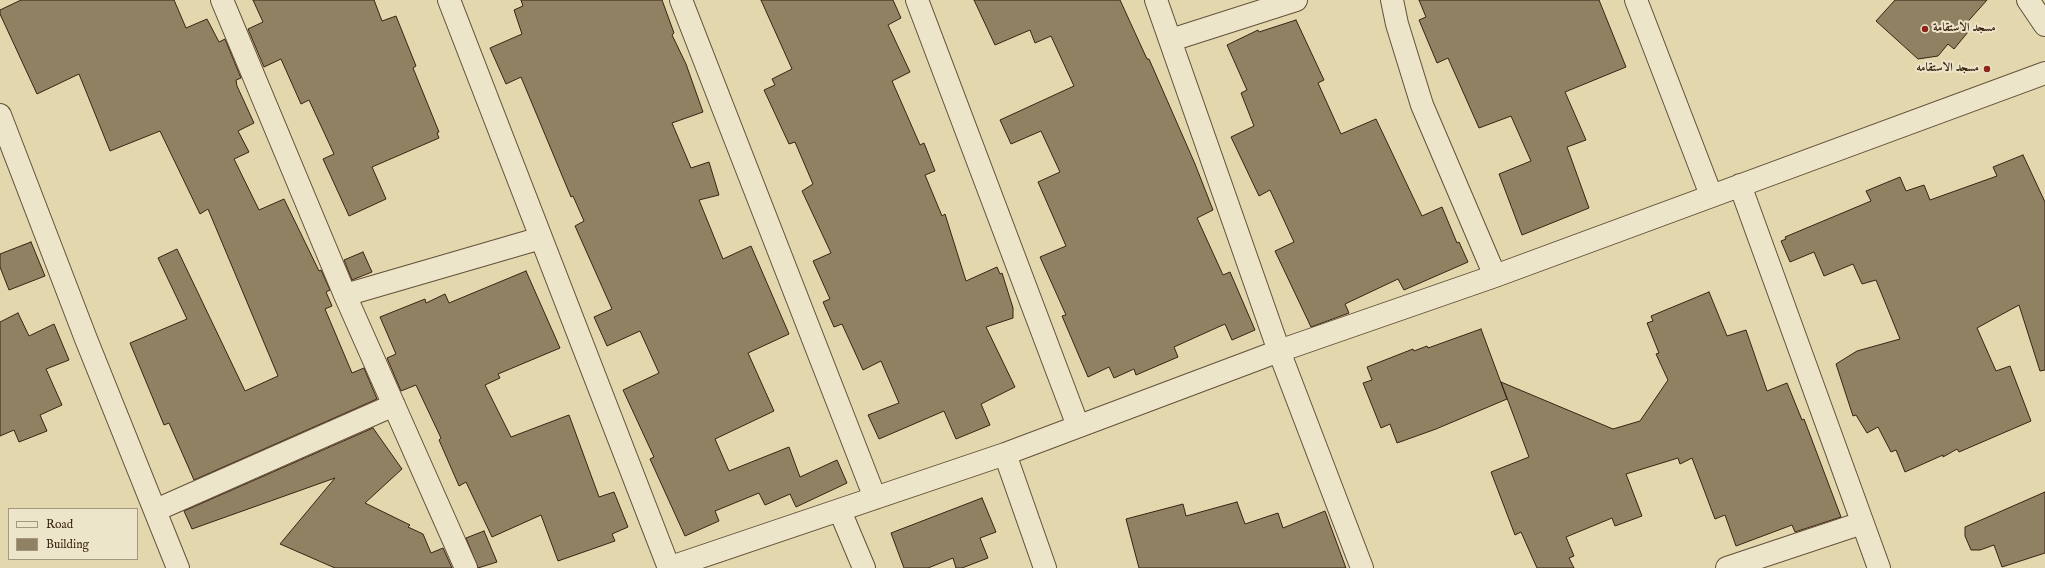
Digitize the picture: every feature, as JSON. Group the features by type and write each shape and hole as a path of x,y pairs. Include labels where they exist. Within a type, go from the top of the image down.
{"street":[{"path":"222,0 345,295 466,568"},
{"path":"449,0 669,568 1005,454 1279,352 1495,276 2045,73"},
{"path":"681,0 875,498"},
{"path":"916,0 1078,426"},
{"path":"1156,0 1172,40 1279,352 1362,568"},
{"path":"1172,40 1296,0"},
{"path":"1392,0 1397,24 1422,105 1495,276"},
{"path":"1636,0 1711,195"},
{"path":"2028,0 2045,25"},
{"path":"0,115 86,339 156,510 178,568"},
{"path":"1740,185 1879,568"},
{"path":"345,295 541,238"},
{"path":"156,510 394,405"},
{"path":"1005,454 1044,568"},
{"path":"840,510 864,568"},
{"path":"1727,568 1862,523"}],"building":[{"path":"21,0 174,0 186,28 207,19 219,42 225,39 241,78 236,80 237,86 254,123 238,131 249,152 234,159 259,210 284,199 319,271 321,270 330,290 326,292 332,306 325,309 352,373 364,368 377,399 194,480 169,423 164,425 130,343 187,319 158,258 177,249 245,391 278,376 208,209 200,214 160,131 110,151 79,74 37,94 0,14 0,10"},
{"path":"253,0 374,0 382,21 396,16 416,66 413,68 439,132 437,133 439,138 372,167 386,199 349,216 323,159 334,154 309,100 301,104 281,59 264,67 248,29 263,22"},
{"path":"521,0 662,0 674,33 672,35 686,64 703,112 672,123 691,168 709,162 719,195 699,200 723,259 751,246 789,334 748,353 774,411 715,439 729,471 789,447 800,477 837,460 847,483 796,507 790,494 765,505 759,493 715,511 719,521 685,536 650,459 654,457 623,390 659,373 640,331 607,346 594,317 612,309 575,226 584,221 573,196 571,197 521,77 506,84 490,48 522,34 514,10 523,6"},
{"path":"761,0 893,0 901,18 888,25 910,72 892,81 920,145 924,143 935,171 925,175 942,216 945,214 966,281 997,267 1000,274 1002,273 1013,308 1013,318 986,327 1015,387 981,404 990,425 956,439 944,411 879,439 868,415 899,403 881,361 863,370 842,324 834,327 823,302 830,299 813,261 831,253 802,191 813,184 795,142 789,144 764,90 775,85 772,79 792,69"},
{"path":"974,0 1120,0 1147,59 1149,59 1195,164 1213,210 1197,218 1223,275 1230,272 1255,330 1232,340 1225,324 1174,347 1178,357 1136,375 1134,369 1114,378 1109,367 1088,377 1062,316 1066,315 1040,257 1066,246 1038,182 1060,172 1041,131 1011,144 1000,120 1074,86 1051,36 1035,43 1030,30 995,45"},
{"path":"1419,0 1599,0 1626,67 1565,92 1586,140 1567,147 1589,208 1522,235 1499,174 1531,161 1511,116 1479,128 1448,58 1437,63 1419,20 1426,17"},
{"name":"مسجد الاستقامة","path":"1895,0 1987,0 1963,27 1968,32 1954,49 1948,44 1938,56 1918,59 1876,21"},
{"path":"1296,20 1324,80 1318,83 1341,134 1376,119 1422,216 1442,207 1457,243 1459,242 1468,262 1404,290 1398,279 1345,304 1349,313 1311,327 1275,251 1294,242 1270,190 1259,196 1231,137 1254,126 1241,93 1247,90 1227,45 1258,30 1259,32"},
{"path":"2023,155 2045,202 2045,370 2040,371 2019,305 1977,328 1996,371 2010,366 2031,421 1959,452 1957,449 1943,457 1943,455 1905,472 1896,450 1891,452 1878,427 1867,433 1856,415 1853,416 1836,364 1857,351 1900,339 1876,280 1862,284 1853,264 1824,276 1814,252 1790,262 1781,241 1786,239 1785,237 1871,201 1866,191 1900,177 1906,191 1924,185 1930,200 1997,176 1993,167"},
{"path":"31,242 45,276 9,290 0,267 0,254"},
{"path":"363,252 372,272 352,280 344,260"},
{"path":"526,271 560,348 498,374 500,378 485,385 511,437 569,415 599,497 614,492 628,527 612,534 615,541 558,561 541,515 492,537 466,482 459,486 439,440 441,438 416,385 401,391 387,358 396,354 380,317 425,299 426,303 445,294 449,303"},
{"path":"1709,292 1727,336 1746,330 1767,391 1787,383 1802,420 1804,419 1841,517 1795,532 1792,525 1736,546 1725,515 1715,519 1692,458 1680,464 1678,458 1626,474 1642,516 1615,526 1612,518 1566,537 1574,556 1569,558 1574,568 1537,568 1521,532 1515,535 1491,472 1529,457 1501,382 1613,429 1640,421 1668,380 1656,354 1659,353 1647,323 1653,321 1651,316"},
{"path":"18,313 29,336 54,324 69,360 46,369 62,405 40,415 47,431 19,442 14,430 0,436 0,322"},
{"path":"1481,329 1507,399 1436,429 1397,443 1390,424 1381,428 1363,383 1372,380 1367,367 1413,349 1414,351 1427,346 1428,348"},
{"path":"373,428 402,469 365,503 410,525 408,527 423,534 431,553 443,548 452,568 335,568 280,544 335,478 192,529 184,511"},
{"path":"2045,492 2045,553 2002,567 1994,545 1980,550 1971,550 1965,536 1965,527"},
{"path":"982,498 996,532 980,538 988,558 962,568 956,568 953,558 928,568 904,568 891,533"},
{"path":"1237,502 1245,524 1278,513 1283,528 1325,511 1346,568 1139,568 1126,519 1183,504 1186,516"},
{"path":"484,531 497,562 478,568 466,538"}],"place":[{"name":"مسجد الاستقامة","path":"1925,29"},
{"name":"مسجد الاستقامه","path":"1987,69"}]}
